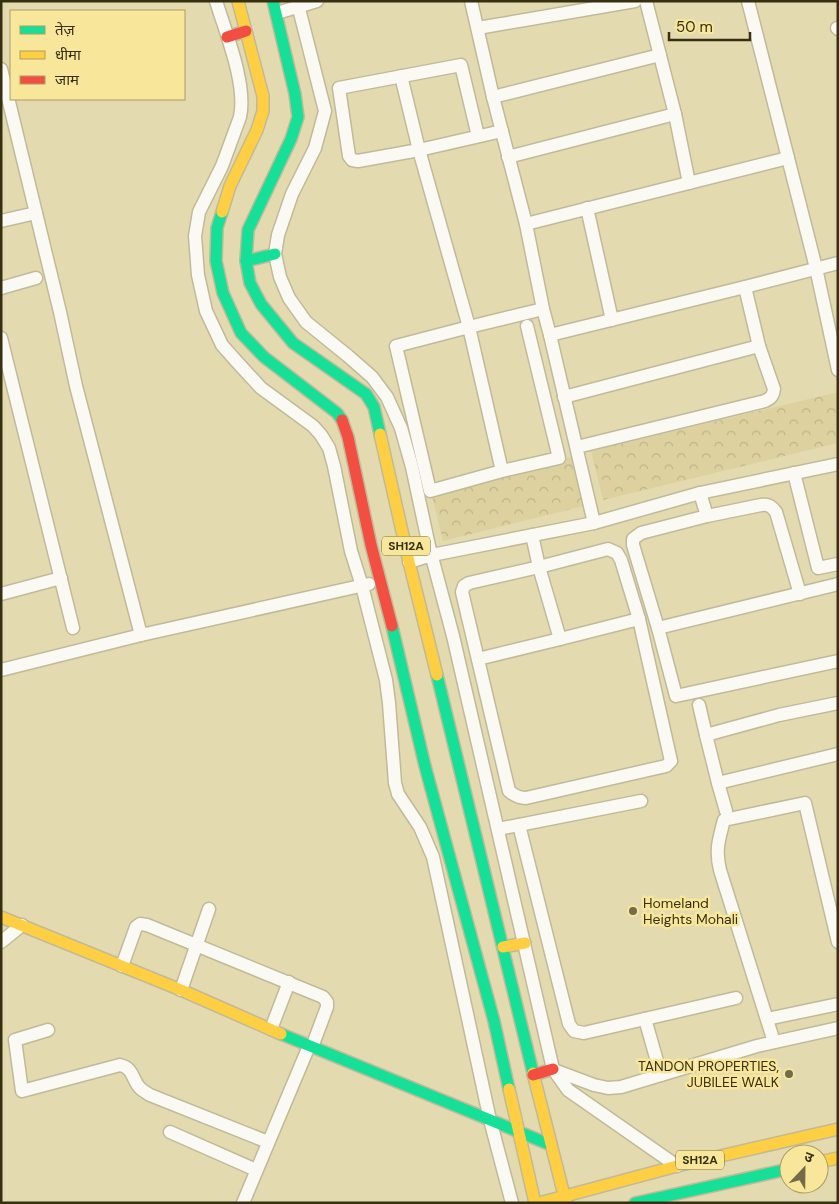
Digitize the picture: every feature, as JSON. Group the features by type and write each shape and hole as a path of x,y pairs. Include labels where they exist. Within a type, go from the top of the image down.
{"main road":[{"name":"SH12A","path":"238,1 263,96 264,111 230,186 217,228 216,261 224,293 241,333 264,357 340,410 348,437 371,545 424,766 494,1021 535,1203"},
{"name":"SH12A","path":"275,7 295,94 298,117 292,138 248,230 246,262 250,283 261,304 294,343 355,390 366,394 374,407 409,562 565,1199"},
{"path":"227,37 246,31"},
{"path":"246,262 274,254"},
{"path":"1,917 551,1145"},
{"path":"503,947 524,943"},
{"path":"534,1075 553,1070"},
{"name":"SH12A","path":"539,1203 565,1199 676,1166 838,1129"},
{"name":"SH12A","path":"635,1203 660,1200 779,1171"}],"street":[{"path":"216,1 239,75 242,109 222,166 199,212 195,236 198,275 206,311 222,345 238,364 261,388 314,426 329,448 351,551 362,586 390,703 395,783 398,794 420,827 433,857 490,1120 512,1203"},
{"path":"275,7 317,1"},
{"path":"471,1 493,97 526,224 543,309 594,523"},
{"path":"478,28 635,1"},
{"path":"646,1 675,114 689,183"},
{"path":"748,1 816,268 838,370"},
{"path":"298,4 326,111 315,148 292,194 278,235 274,254 280,278 289,298 306,322 372,377 387,397 401,428 455,646 553,1070 568,1090 676,1166"},
{"path":"493,97 660,55"},
{"path":"478,136 461,65 339,88 349,156 352,160 358,161 419,150 502,131"},
{"path":"1,69 76,386 141,635"},
{"path":"401,76 419,150 469,327 502,471"},
{"path":"508,156 675,114"},
{"path":"526,224 788,158"},
{"path":"587,208 612,320"},
{"path":"1,221 36,213"},
{"path":"550,335 838,263"},
{"path":"1,288 36,278"},
{"path":"577,447 770,399 774,389 759,346 745,287"},
{"path":"527,326 559,458 502,471 430,491 396,346 543,309"},
{"path":"1,338 74,628"},
{"path":"564,397 759,346"},
{"path":"409,562 432,555 594,523 700,493 838,464"},
{"path":"794,473 818,568 838,564"},
{"path":"700,493 707,516"},
{"path":"800,594 776,512 767,504 707,516 641,533 633,539 633,545 676,696 838,661"},
{"path":"532,535 539,567 560,639"},
{"path":"608,549 617,553 621,560 639,619 670,762 666,766 526,798 519,798 513,795 509,791 462,592 464,586 469,583 608,549"},
{"path":"1,594 61,578"},
{"path":"1,670 141,635 381,581"},
{"path":"658,628 838,584"},
{"path":"478,659 639,619"},
{"path":"706,735 838,703"},
{"path":"699,705 726,811"},
{"path":"718,783 838,754"},
{"path":"498,829 641,801"},
{"path":"774,1042 717,858 717,849 724,820 805,803 838,942"},
{"path":"518,825 569,1024 574,1031 584,1033 736,998"},
{"path":"502,847 523,842"},
{"path":"181,990 209,909"},
{"path":"122,966 136,928 140,924 147,925 324,996 327,1007 243,1203"},
{"path":"1,942 22,925"},
{"path":"271,1029 289,982"},
{"path":"768,1023 838,1004"},
{"path":"644,1019 661,1075"},
{"path":"553,1070 594,1085 608,1088 621,1087 756,1046 838,1028"},
{"path":"48,1030 15,1040 22,1091 120,1065 126,1066 142,1090 268,1142"},
{"path":"170,1132 256,1170"}],"green space":[{"path":"838,392 838,443 603,500 591,451"},
{"path":"576,456 588,505 443,541 431,492"}],"traffic: fast":[{"path":"273,1 295,94 298,117 291,139 248,230 246,261 250,283 261,304 293,343 366,394 374,407 380,434"},
{"path":"222,212 217,228 216,261 223,293 241,333 264,357 337,413 342,420"},
{"path":"246,261 275,254"},
{"path":"392,626 425,766 494,1021 509,1089"},
{"path":"437,675 533,1073"},
{"path":"281,1034 551,1145"},
{"path":"635,1203 779,1171"}],"traffic: slow":[{"path":"222,212 230,186 257,130 263,111 263,96 238,1"},
{"path":"380,434 437,675"},
{"path":"1,917 181,990 281,1034"},
{"path":"503,947 525,943"},
{"path":"533,1073 566,1203"},
{"path":"509,1089 535,1203"},
{"path":"539,1203 677,1166 838,1129"},
{"path":"829,1160 838,1158"}],"traffic: jam":[{"path":"227,37 246,31"},
{"path":"342,420 348,437 371,545 392,626"},
{"path":"533,1075 553,1069"}],"place":[{"name":"Homeland Heights Mohali","path":"633,911"},
{"name":"TANDON PROPERTIES, JUBILEE WALK","path":"789,1074"}]}
